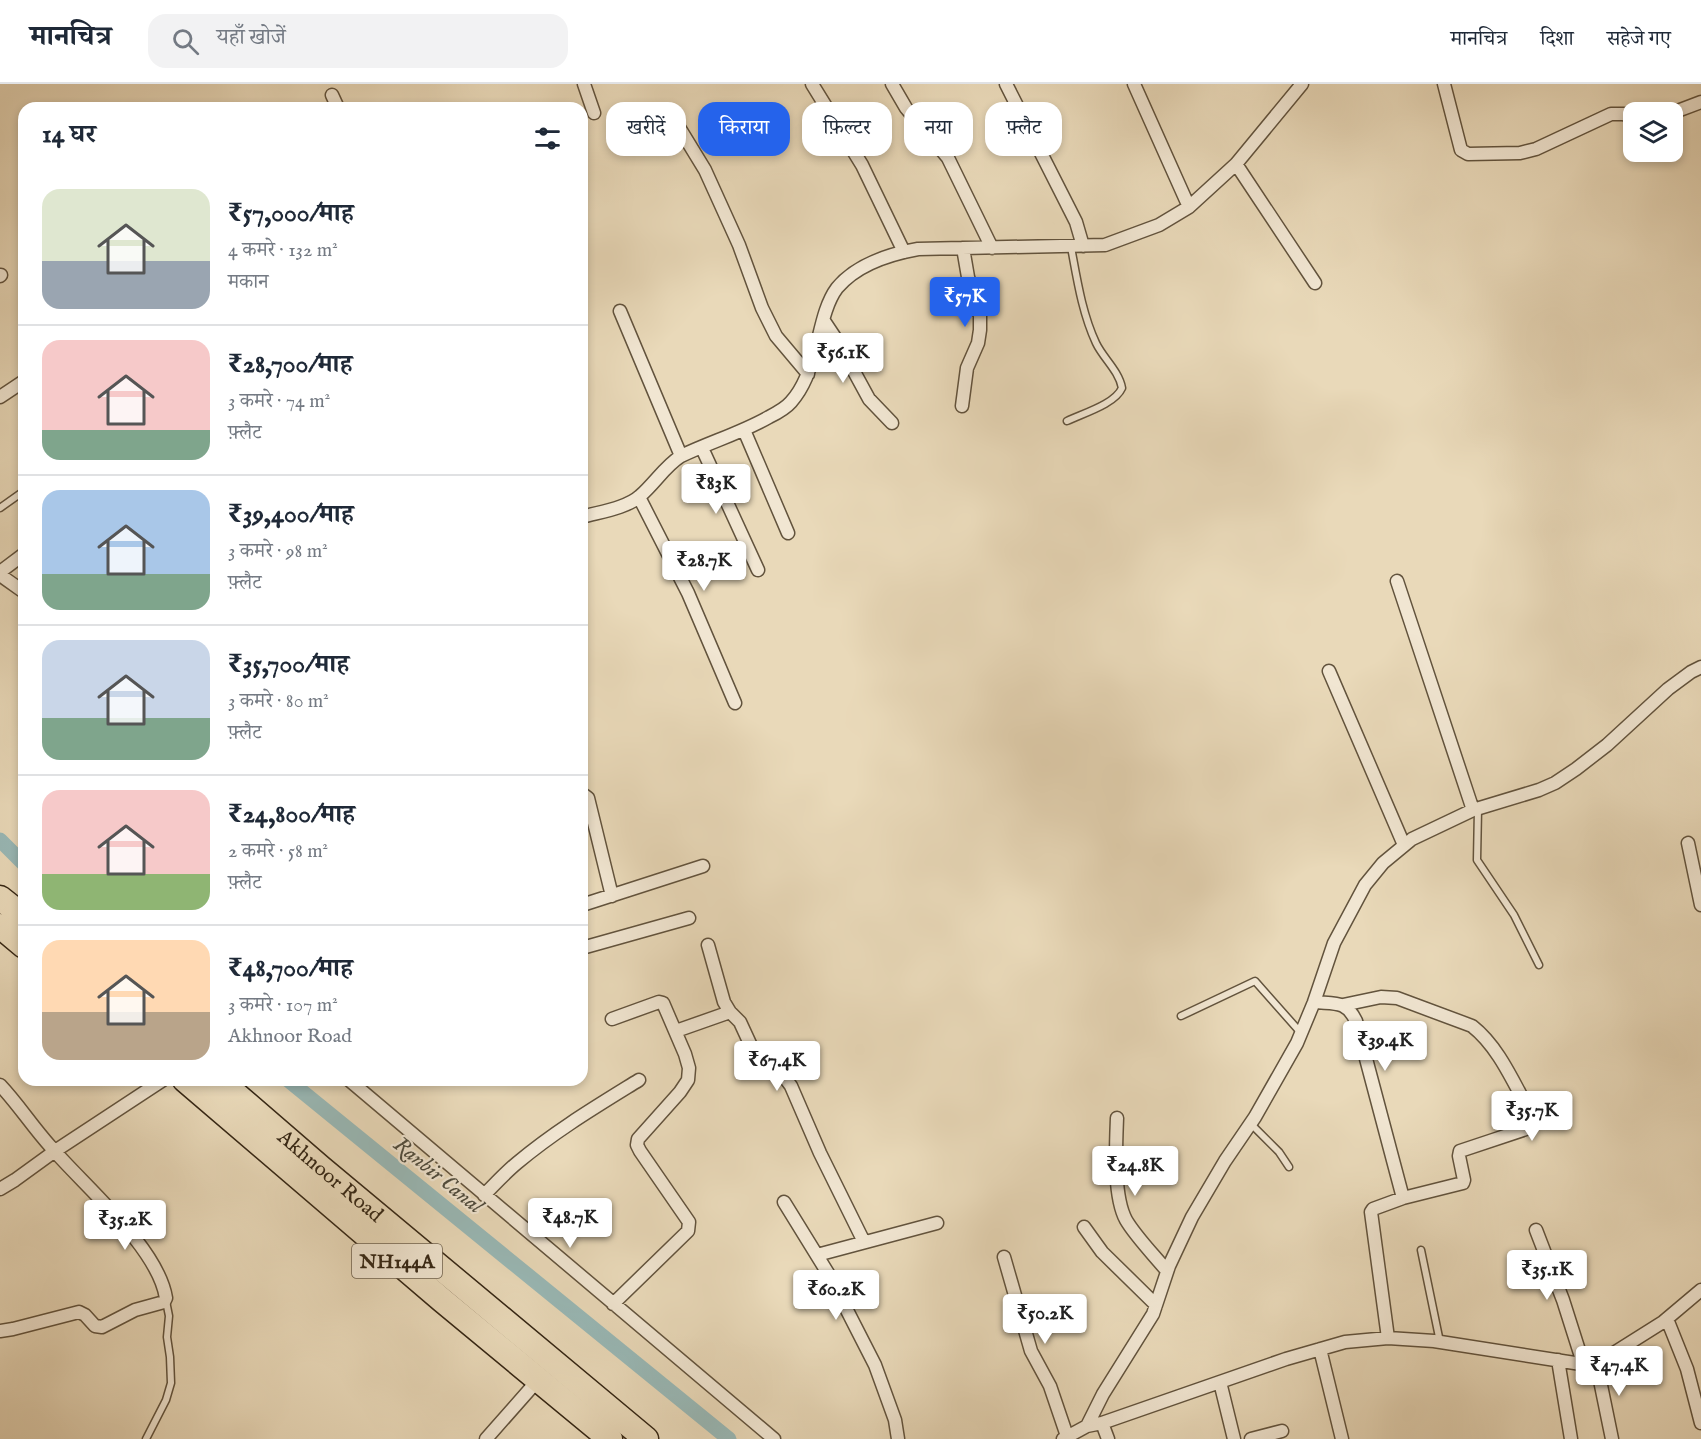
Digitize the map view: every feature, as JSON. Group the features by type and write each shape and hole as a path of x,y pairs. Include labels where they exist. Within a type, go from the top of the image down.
{"highway":[{"path":"0,898 18,912"},
{"path":"0,926 18,941"},
{"name":"NH144A","path":"192,1086 442,1300 646,1439"},
{"name":"Akhnoor Road","path":"226,1086 546,1372"},
{"name":"NH144A","path":"546,1372 610,1439"}],"street":[{"path":"584,84 594,113"},
{"path":"812,84 862,165 904,252"},
{"path":"892,84 906,108 948,158 992,248"},
{"path":"1006,84 1076,222 1077,246"},
{"path":"1134,84 1189,207"},
{"path":"588,516 639,497 672,462 681,456 758,424 789,404 799,392 808,374 829,303 837,288 851,275 878,260 918,249 1105,245 1159,225 1189,207 1236,164 1302,84"},
{"path":"1443,84 1461,150 1468,154 1520,153 1536,149 1611,114 1623,114"},
{"path":"332,95 335,102"},
{"path":"1683,109 1701,102"},
{"path":"686,139 705,171 739,245 762,308 776,336 808,374"},
{"path":"1236,164 1316,283"},
{"path":"962,406 967,368 978,343 980,330 980,316 968,277 963,248"},
{"path":"620,311 681,456"},
{"path":"824,321 869,399 892,423"},
{"path":"0,397 18,385"},
{"path":"744,430 788,533"},
{"path":"702,448 758,570"},
{"path":"639,497 688,593 735,703"},
{"path":"18,559 0,573 18,587"},
{"path":"1397,581 1475,809"},
{"path":"1086,1426 1103,1394 1153,1314 1167,1271 1192,1217 1225,1161 1251,1123 1297,1043 1334,943 1365,885 1383,863 1412,839 1475,809 1539,790 1576,770 1668,689 1701,667"},
{"path":"1329,671 1404,845"},
{"path":"588,798 612,896"},
{"path":"1688,843 1701,905"},
{"path":"588,903 703,866"},
{"path":"588,946 689,918"},
{"path":"708,945 724,1002 740,1022 758,1061 780,1071 790,1086 864,1242"},
{"path":"1314,1002 1343,1005 1382,996 1397,998 1472,1026 1502,1062 1531,1114 1532,1123 1526,1129 1460,1151 1463,1183 1403,1198 1373,1209 1371,1212 1388,1338"},
{"path":"612,1019 661,1002 666,1005 676,1031 689,1068 688,1080 637,1142 640,1151 689,1222 690,1228 613,1304"},
{"path":"1343,1005 1352,1011 1356,1021 1403,1198"},
{"path":"676,1031 730,1012"},
{"path":"484,1195 514,1165 541,1144 639,1080"},
{"path":"0,1085 55,1151 131,1233 158,1275 166,1295 166,1301 135,1310 102,1327 95,1326 79,1312 0,1331"},
{"path":"0,1189 154,1086"},
{"path":"356,1086 774,1439"},
{"path":"1117,1118 1115,1159 1122,1210 1129,1224 1167,1271"},
{"path":"784,1202 829,1275 874,1365 895,1420 898,1439"},
{"path":"817,1255 936,1223"},
{"path":"1084,1227 1102,1252 1156,1305"},
{"path":"1536,1230 1563,1300 1583,1363"},
{"path":"1004,1257 1031,1351 1050,1386 1066,1438 1086,1426 1102,1424 1286,1359 1345,1342 1388,1338 1440,1342 1583,1363 1596,1361 1609,1356 1667,1319 1701,1290"},
{"path":"1667,1319 1689,1377 1701,1423"},
{"path":"1320,1349 1342,1439"},
{"path":"1558,1360 1571,1439"},
{"path":"1596,1361 1612,1439"},
{"path":"486,1439 546,1372"},
{"path":"1220,1382 1234,1439"},
{"path":"1102,1424 1108,1439"},
{"path":"1251,1439 1282,1431"}],"lane":[{"path":"1067,421 1110,402 1122,388 1119,378 1096,345 1087,320 1077,246"},
{"path":"0,508 18,495"},
{"path":"1475,809 1477,860 1514,915 1539,965"},
{"path":"1181,1016 1255,981 1301,1033"},
{"path":"1251,1123 1279,1152 1289,1167"},
{"path":"1420,1250 1440,1342"},
{"path":"146,1439 166,1400 171,1383 169,1316 166,1301"}],"waterway":[{"name":"Ranbir Canal","path":"0,840 18,858"},
{"name":"Ranbir Canal","path":"295,1086 729,1439"}]}
